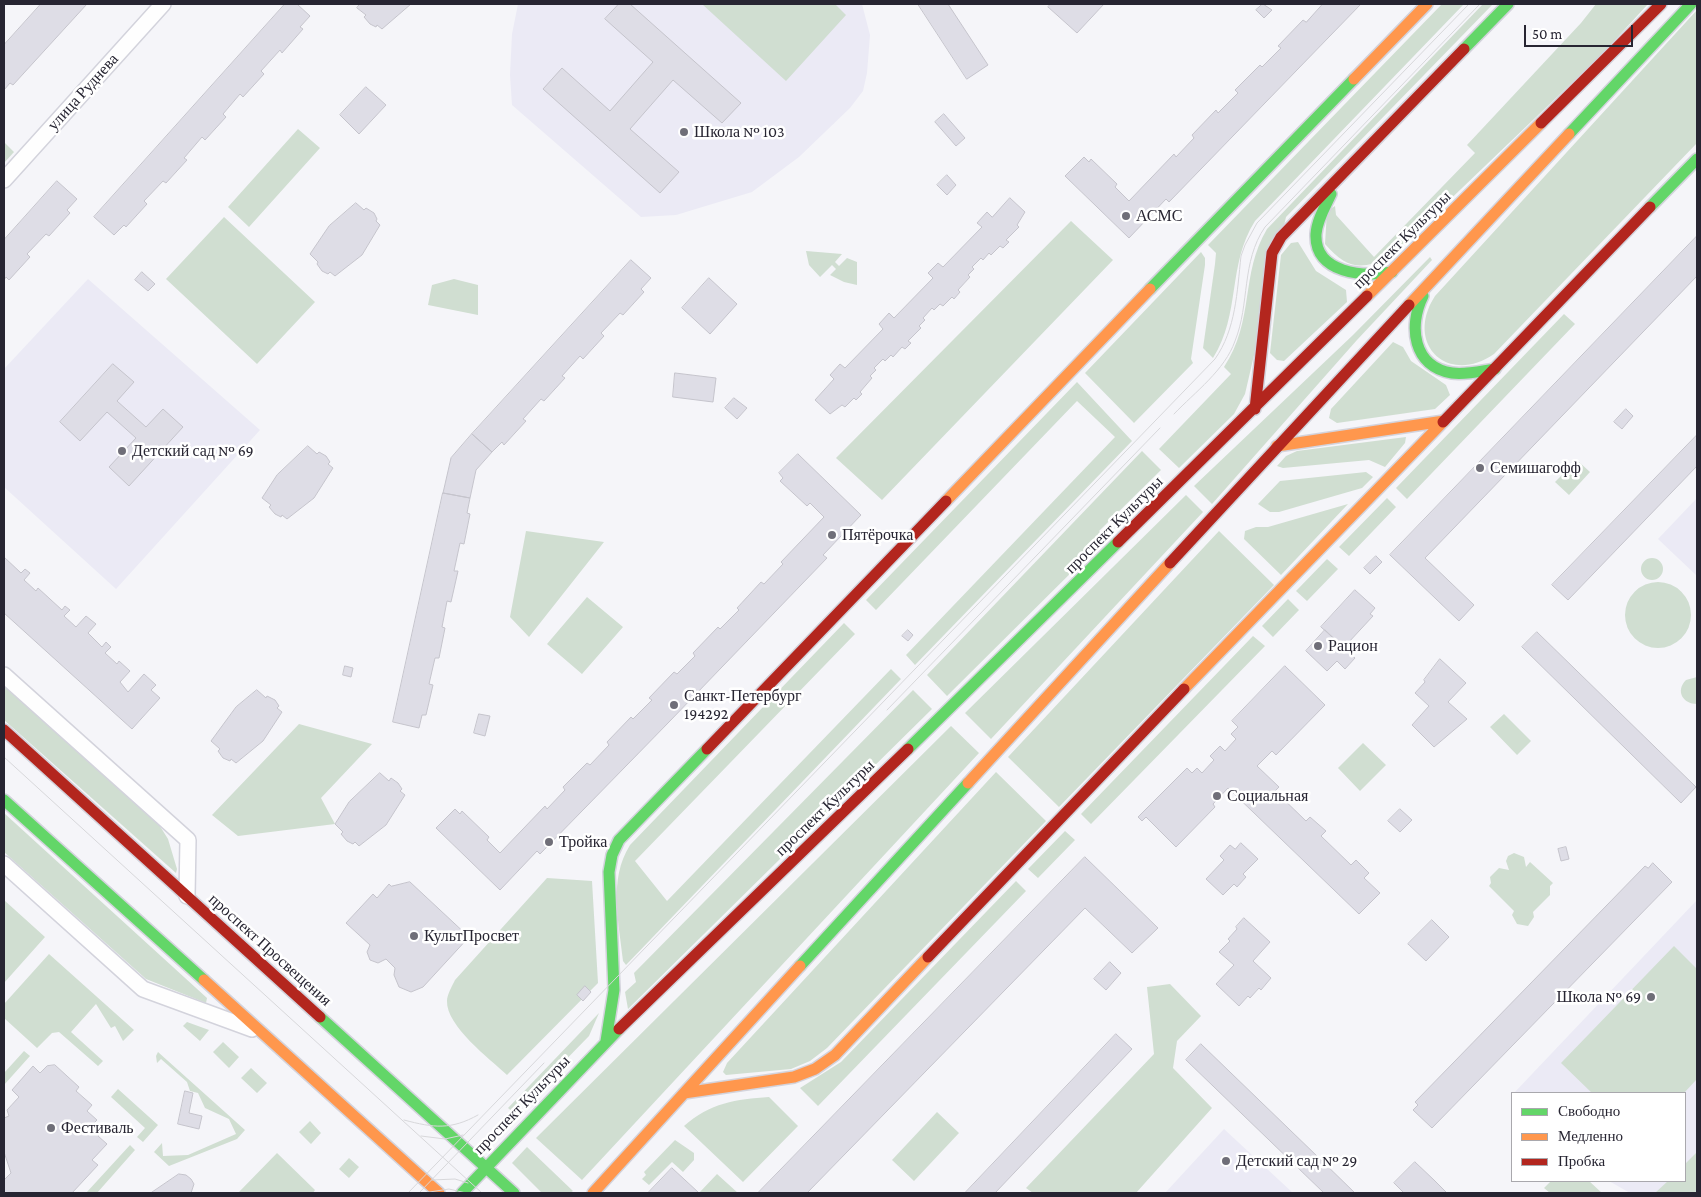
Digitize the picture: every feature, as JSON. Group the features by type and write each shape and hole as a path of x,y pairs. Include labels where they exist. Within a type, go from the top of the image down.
{"main road":[{"path":"606,1040 614,990 609,872 612,855 620,840 1190,246 1427,4"},
{"path":"1255,408 1272,253 1281,237 1508,4"},
{"name":"проспект Культуры","path":"462,1193 606,1040 899,759 1661,4"},
{"path":"593,1193 1277,446 1691,4"},
{"path":"684,1093 794,1077 815,1069 835,1054 1697,159"},
{"path":"1343,173 1322,211 1317,226 1318,247 1324,258 1335,268 1353,274 1371,275 1392,272"},
{"path":"1437,276 1416,311 1413,324 1414,342 1418,350 1431,362 1448,372 1470,373 1495,368"},
{"path":"1277,446 1444,421"},
{"name":"проспект Просвещения","path":"4,730 514,1193"},
{"path":"4,800 439,1193"}],"street":[{"name":"улица Руднева","path":"4,180 163,4"},
{"path":"4,675 188,840 187,896"},
{"path":"4,864 143,989 260,1031"}],"shaded area":[{"name":"Школа № 103","path":"518,4 862,4 870,35 867,73 863,91 850,108 799,157 752,192 676,215 641,217 512,105 510,75 512,34"},
{"name":"Детский сад № 69","path":"88,279 260,430 116,589 4,487 4,369"},
{"path":"1697,498 1697,576 1658,539"},
{"name":"Школа № 69","path":"1697,900 1697,1193 1630,1193 1611,1182 1686,1182 1686,1092 1515,1092"},
{"name":"Детский сад № 29","path":"1224,1129 1293,1193 1165,1193"}],"green space":[{"path":"702,4 835,4 846,15 786,81"},
{"path":"1442,4 1464,4 1255,221 1246,238 1241,255 1222,341 1213,358 1203,348 1216,253 1208,245"},
{"path":"1483,4 1493,4 1286,217 1245,394 1234,414 1179,468 1159,449 1231,374 1224,367 1234,349 1240,332 1253,263 1267,229"},
{"path":"1596,4 1648,4 1604,52 1389,258 1370,264 1354,265 1340,258 1325,244 1327,211 1335,206 1336,215 1374,257 1475,153 1467,145 1581,23"},
{"path":"1697,10 1697,143 1494,354 1477,363 1461,365 1447,362 1436,355 1428,344 1425,330 1427,314 1435,296"},
{"path":"298,129 320,148 249,227 228,207"},
{"path":"4,142 14,152 4,163"},
{"path":"224,217 315,302 257,364 166,279"},
{"path":"1071,221 1113,260 882,500 836,458"},
{"path":"1298,242 1316,271 1346,290 1347,302 1284,361 1277,360 1270,353 1281,255 1291,243"},
{"path":"806,251 842,254 835,262 839,266 847,258 857,262 857,285 844,282 830,275 836,269 832,265 820,277 809,265"},
{"path":"1201,252 1205,258 1205,265 1191,359 1193,363 1134,423 1085,373"},
{"path":"1430,257 1432,260 1357,340 1212,504 1194,486 1353,335"},
{"path":"454,279 478,285 478,315 428,305 432,285"},
{"path":"1564,314 1575,324 1407,499 1396,488"},
{"path":"1393,342 1403,347 1411,361 1446,385 1450,395 1435,409 1337,423 1329,418 1331,409"},
{"path":"1077,382 1132,441 915,665 906,655 1115,437 1077,401 876,610 866,600"},
{"path":"1406,437 1405,443 1385,467 1369,460 1283,468 1277,466 1286,456 1297,451"},
{"path":"1142,451 1161,470 1099,531 1106,538 947,696 927,675"},
{"path":"1577,460 1590,472 1569,495 1555,482"},
{"path":"1366,472 1373,477 1362,488 1279,512 1270,512 1258,504 1280,481"},
{"path":"1186,495 1203,512 991,739 965,713"},
{"path":"1387,498 1396,507 1349,556 1339,547"},
{"path":"1348,504 1281,575 1244,539 1245,531 1256,527 1268,527"},
{"path":"526,531 604,542 529,637 510,617"},
{"path":"1219,531 1274,585 1059,807 1008,757"},
{"path":"1652,558 1660,561 1663,569 1660,577 1652,580 1644,577 1641,569 1644,561"},
{"path":"1327,559 1338,569 1307,601 1296,591"},
{"path":"1658,582 1671,585 1681,592 1688,602 1691,615 1688,628 1681,638 1671,645 1658,648 1645,645 1635,638 1628,628 1625,615 1628,602 1635,592 1645,585"},
{"path":"587,597 623,627 582,674 547,644"},
{"path":"1288,599 1299,610 1273,637 1262,626"},
{"path":"844,623 855,634 635,861 667,901 891,669 901,679 626,965 623,961 619,931 617,887 623,858 630,845"},
{"path":"1253,636 1265,646 1091,824 1081,814"},
{"path":"1697,677 1697,704 1684,699 1681,688 1686,680"},
{"path":"4,683 158,823 168,839 177,869 176,873 4,720"},
{"path":"913,690 932,709 628,1009 625,992 636,982 634,973"},
{"path":"1504,714 1531,741 1517,755 1490,727"},
{"path":"299,724 372,744 321,798 335,824 238,836 212,815"},
{"path":"951,726 979,753 582,1180 536,1138"},
{"path":"1363,743 1386,765 1360,791 1338,768"},
{"path":"996,772 1046,821 827,1048 810,1061 791,1069 726,1075 723,1072 727,1063"},
{"path":"4,813 207,998 206,1003 146,979 4,852"},
{"path":"1065,831 1075,840 1038,878 1028,869"},
{"path":"1514,853 1524,857 1526,867 1530,862 1553,883 1550,886 1550,895 1533,912 1534,917 1528,926 1517,924 1512,915 1514,911 1489,886 1491,883 1490,877 1499,868 1509,870 1506,861 1508,856"},
{"path":"547,878 592,881 598,983 507,1075 461,1031 449,1011 447,999 455,980"},
{"path":"1016,881 1026,891 818,1106 800,1088 841,1062"},
{"path":"4,900 45,937 4,983"},
{"name":"Школа № 69","path":"1674,946 1697,969 1697,1079 1685,1092 1591,1092 1561,1063"},
{"path":"49,954 134,1030 123,1041 115,1026 111,1028 96,1004 71,1032 103,1061 98,1066 59,1032 52,1033 37,1048 4,1018 4,1004"},
{"path":"1170,984 1201,1016 1177,1041 1173,1068 1212,1108 1136,1193 1033,1193 1026,1188 1154,1054 1147,987"},
{"path":"599,1013 589,1036 514,1113 508,1108"},
{"path":"187,1022 209,1030 200,1041 183,1026"},
{"path":"223,1042 239,1057 229,1068 213,1052"},
{"path":"24,1051 30,1056 4,1085 4,1073"},
{"path":"158,1052 245,1130 237,1139 169,1166 154,1152 162,1143 163,1156 188,1155 236,1134 229,1119 205,1108 198,1093 190,1091 187,1082 161,1059 157,1063 156,1056"},
{"path":"251,1068 267,1083 257,1093 241,1078"},
{"path":"118,1089 158,1125 143,1142 137,1137 145,1128 111,1097"},
{"path":"769,1097 798,1126 743,1182 684,1126 714,1107 745,1099"},
{"path":"937,1112 959,1133 914,1181 892,1160"},
{"path":"310,1121 321,1133 311,1144 299,1132"},
{"path":"675,1140 694,1153 694,1160 683,1172 672,1162 649,1185 642,1179 646,1175 644,1172"},
{"path":"130,1145 135,1150 97,1193 86,1193"},
{"path":"527,1147 573,1191 570,1193 542,1193 512,1163"},
{"path":"1697,1152 1697,1193 1655,1193 1667,1182 1686,1182 1686,1163"},
{"path":"277,1153 315,1190 313,1193 238,1193"},
{"path":"349,1158 359,1167 349,1178 339,1169"},
{"path":"717,1174 738,1193 699,1193"},
{"path":"1550,1182 1590,1182 1602,1193 1550,1193 1544,1188"}],"building":[{"path":"41,4 87,4 13,85 10,83 4,90 4,45"},
{"path":"285,4 297,4 310,16 300,27 303,29 282,53 280,50 261,71 264,74 243,97 240,94 223,114 226,117 205,140 202,137 184,158 187,160 166,183 163,181 144,201 147,204 126,227 124,225 114,235 94,217"},
{"path":"360,4 411,4 382,29 377,25 376,27 370,24 364,17 366,15 357,8"},
{"path":"619,4 630,4 741,103 722,123 673,80 630,129 679,172 660,193 543,89 562,68 610,111 653,62 605,19"},
{"path":"918,4 948,4 988,65 967,79"},
{"path":"1051,4 1104,4 1077,33 1048,7"},
{"path":"1263,4 1272,10 1264,18 1256,10"},
{"path":"1323,4 1361,4 1169,202 1166,199 1129,238 1065,176 1084,157 1089,162 1091,159 1117,184 1115,187 1129,201 1174,154 1176,157 1194,138 1192,135 1216,110 1218,113 1238,93 1235,90 1260,65 1262,67 1281,48 1278,46 1303,20 1306,22"},
{"path":"366,87 386,105 359,134 340,115"},
{"path":"944,114 965,138 956,146 935,122"},
{"path":"947,175 956,185 947,195 937,185"},
{"path":"57,181 77,199 67,210 70,213 49,236 46,234 27,254 30,257 9,280 6,277 4,280 4,240"},
{"path":"1010,198 1025,212 1017,225 1019,227 1006,240 1009,242 1003,248 1000,246 991,255 989,253 983,260 981,258 972,267 974,269 968,275 970,277 958,290 960,292 954,299 952,297 943,306 940,304 934,310 932,308 923,318 925,320 919,326 921,328 908,341 911,343 905,349 902,347 893,357 891,355 885,361 883,359 874,368 876,370 870,376 872,378 856,400 854,398 845,407 842,405 830,414 815,400 834,379 830,375 840,364 845,368 883,329 879,324 889,313 894,318 933,278 928,273 938,263 943,267 982,227 977,223 987,212 992,217"},
{"path":"356,203 364,210 366,208 374,213 376,221 380,225 362,255 335,276 330,272 328,274 322,271 317,264 318,262 310,254 329,226"},
{"path":"1697,236 1697,276 1425,558 1474,605 1459,621 1390,555"},
{"path":"631,260 651,278 641,289 644,292 623,315 620,313 601,333 604,336 583,359 580,356 562,376 565,378 544,401 541,399 523,419 526,421 504,445 502,442 492,452 472,434"},
{"path":"142,272 155,284 148,291 135,280"},
{"path":"709,278 737,304 710,334 682,308"},
{"path":"113,364 134,382 117,401 146,427 163,409 183,427 129,486 109,467 136,438 107,412 80,441 60,422"},
{"path":"675,373 716,378 713,402 673,397"},
{"path":"734,398 747,408 737,419 725,408"},
{"path":"1626,409 1633,416 1622,429 1614,422"},
{"path":"472,434 492,452 476,470 470,498 443,493 451,458"},
{"path":"1697,435 1697,466 1568,600 1552,585"},
{"path":"308,446 317,454 319,452 326,456 330,462 328,464 333,468 314,498 287,519 282,515 281,517 275,514 269,507 271,505 262,498 277,475"},
{"path":"798,454 861,515 823,555 827,558 540,854 537,851 500,890 436,828 455,809 460,814 462,811 489,837 487,840 500,853 545,806 547,809 565,790 563,787 587,763 590,765 609,745 607,742 631,717 633,719 652,700 649,698 674,672 677,674 695,656 693,653 718,627 720,629 739,610 737,608 761,582 764,584 783,564 781,562 824,517 810,503 807,506 780,481 783,478 779,473"},
{"path":"443,493 470,498 467,513 470,514 464,544 460,543 454,571 458,571 451,602 447,601 442,627 445,628 439,658 435,658 429,684 433,685 426,715 422,715 419,728 393,722"},
{"path":"1376,556 1382,562 1370,574 1364,568"},
{"path":"4,557 21,573 25,569 30,573 24,580 36,591 38,588 62,610 65,606 70,610 64,616 76,627 86,616 96,624 88,633 102,647 106,642 111,647 105,653 117,664 119,661 130,671 120,682 128,692 144,674 156,685 151,690 160,698 132,729 4,613"},
{"path":"1355,590 1375,608 1370,614 1373,616 1348,643 1345,640 1341,645 1321,627"},
{"path":"908,630 913,635 908,641 902,636"},
{"path":"1325,630 1355,658 1345,669 1337,661 1327,671 1306,651"},
{"path":"1537,632 1696,787 1681,803 1522,647"},
{"path":"1440,659 1466,683 1448,702 1467,719 1434,747 1412,725 1429,706 1415,693 1425,682 1424,680"},
{"path":"345,666 353,668 351,677 343,675"},
{"path":"1285,666 1325,705 1276,755 1272,751 1257,766 1279,787 1275,791 1306,821 1310,817 1326,831 1321,836 1351,865 1356,860 1369,873 1364,878 1380,893 1359,914 1228,788 1213,804 1215,807 1176,847 1146,817 1142,821 1138,817 1187,768 1192,773 1197,768 1202,773 1214,760 1210,756 1220,746 1225,751 1236,739 1231,734 1238,727 1232,721"},
{"path":"257,690 266,698 267,696 275,700 279,706 277,708 282,712 263,741 236,763 231,759 230,761 223,758 218,751 220,749 211,741 236,707"},
{"path":"479,714 490,716 485,736 474,733"},
{"path":"380,773 389,781 391,778 398,783 402,789 400,791 405,795 386,825 359,846 355,842 353,844 347,841 341,834 343,832 335,824 349,802"},
{"path":"1400,809 1412,820 1400,832 1388,821"},
{"path":"1241,843 1258,859 1243,874 1246,877 1237,887 1234,884 1223,895 1206,879 1224,860 1220,856 1230,845 1235,849"},
{"path":"1566,847 1569,859 1561,861 1558,849"},
{"path":"1085,857 1158,928 1132,953 1085,908 807,1193 758,1193"},
{"path":"1653,863 1672,882 1432,1128 1413,1110 1418,1105 1415,1102 1645,866 1648,868"},
{"name":"КультПросвет","path":"410,882 469,937 423,987 411,992 399,987 394,975 395,968 386,959 378,963 370,960 367,952 370,945 346,923 373,894 377,898 389,884 391,886"},
{"path":"1244,918 1270,942 1253,961 1271,978 1261,990 1259,988 1250,998 1248,996 1239,1006 1216,984 1234,965 1219,952 1230,941 1228,939"},
{"path":"1432,920 1449,937 1426,961 1408,944"},
{"path":"1110,962 1121,973 1106,990 1094,979"},
{"path":"585,986 591,992 583,1001 577,995"},
{"path":"1116,1034 1132,1049 995,1193 965,1193"},
{"path":"1201,1044 1355,1193 1324,1193 1186,1060"},
{"name":"Фестиваль","path":"55,1065 79,1087 76,1091 92,1105 87,1111 97,1120 93,1124 102,1131 98,1136 107,1144 92,1160 98,1165 72,1193 6,1193 4,1191 4,1180 11,1173 4,1152 4,1118 9,1116 7,1110 19,1097 12,1090 33,1066 40,1073 47,1066"},
{"path":"185,1091 193,1093 189,1113 202,1116 199,1129 178,1124"},
{"path":"1415,1162 1447,1193 1404,1193 1394,1183"},
{"path":"672,1168 698,1192 648,1193"},
{"path":"179,1174 186,1175 191,1179 194,1184 191,1193 151,1193"}],"tram line":[{"path":"408,1193 1215,359 1222,347 1231,323 1237,296 1241,256 1257,223 1469,4"},
{"path":"1174,414 1209,380 1230,352 1240,327 1252,254 1257,240 1265,227 1480,4"},
{"path":"887,710 1160,428"},
{"path":"4,757 482,1193"},
{"path":"419,1193 544,1063"},
{"path":"404,1120 424,1125 442,1126 459,1123 478,1115"},
{"path":"421,1136 445,1139 463,1135"},
{"path":"432,1180 455,1179 468,1183"},
{"path":"423,1193 449,1189 466,1193"}],"traffic: fast":[{"path":"1464,49 1508,4"},
{"path":"1569,134 1691,4"},
{"path":"1150,289 1354,79"},
{"path":"1650,207 1697,159"},
{"path":"1331,194 1320,219 1316,234 1318,247 1323,258 1332,265 1355,273 1392,272"},
{"path":"1423,296 1418,308 1415,332 1417,344 1429,363 1439,369 1452,373 1495,369"},
{"path":"908,749 1118,542"},
{"path":"606,1041 614,990 609,872 612,855 619,840 707,749"},
{"path":"800,966 968,783"},
{"path":"4,800 204,980"},
{"path":"320,1017 514,1193"},
{"path":"462,1193 619,1029"}],"traffic: slow":[{"path":"1354,79 1427,4"},
{"path":"1367,296 1541,123"},
{"path":"1409,305 1569,134"},
{"path":"946,501 1150,289"},
{"path":"1277,446 1444,421"},
{"path":"1184,689 1443,422"},
{"path":"968,783 1170,563"},
{"path":"684,1093 794,1077 815,1069 835,1055 928,957"},
{"path":"593,1193 800,966"},
{"path":"204,980 439,1193"}],"traffic: jam":[{"path":"1541,123 1661,4"},
{"path":"1255,409 1272,253 1281,237 1464,49"},
{"path":"1443,422 1650,207"},
{"path":"1118,542 1367,296"},
{"path":"1170,563 1409,305"},
{"path":"707,749 946,501"},
{"path":"928,957 1184,689"},
{"path":"4,730 320,1017"},
{"path":"619,1029 908,749"}],"place":[{"name":"Школа № 103","path":"684,132"},
{"name":"АСМС","path":"1126,216"},
{"name":"Детский сад № 69","path":"122,451"},
{"name":"Семишагофф","path":"1480,468"},
{"name":"Пятёрочка","path":"832,535"},
{"name":"Рацион","path":"1318,646"},
{"name":"Санкт-Петербург 194292","path":"674,705"},
{"name":"Социальная","path":"1217,796"},
{"name":"Тройка","path":"549,842"},
{"name":"КультПросвет","path":"414,936"},
{"name":"Школа № 69","path":"1651,997"},
{"name":"Фестиваль","path":"51,1128"},
{"name":"Детский сад № 29","path":"1226,1161"}]}
